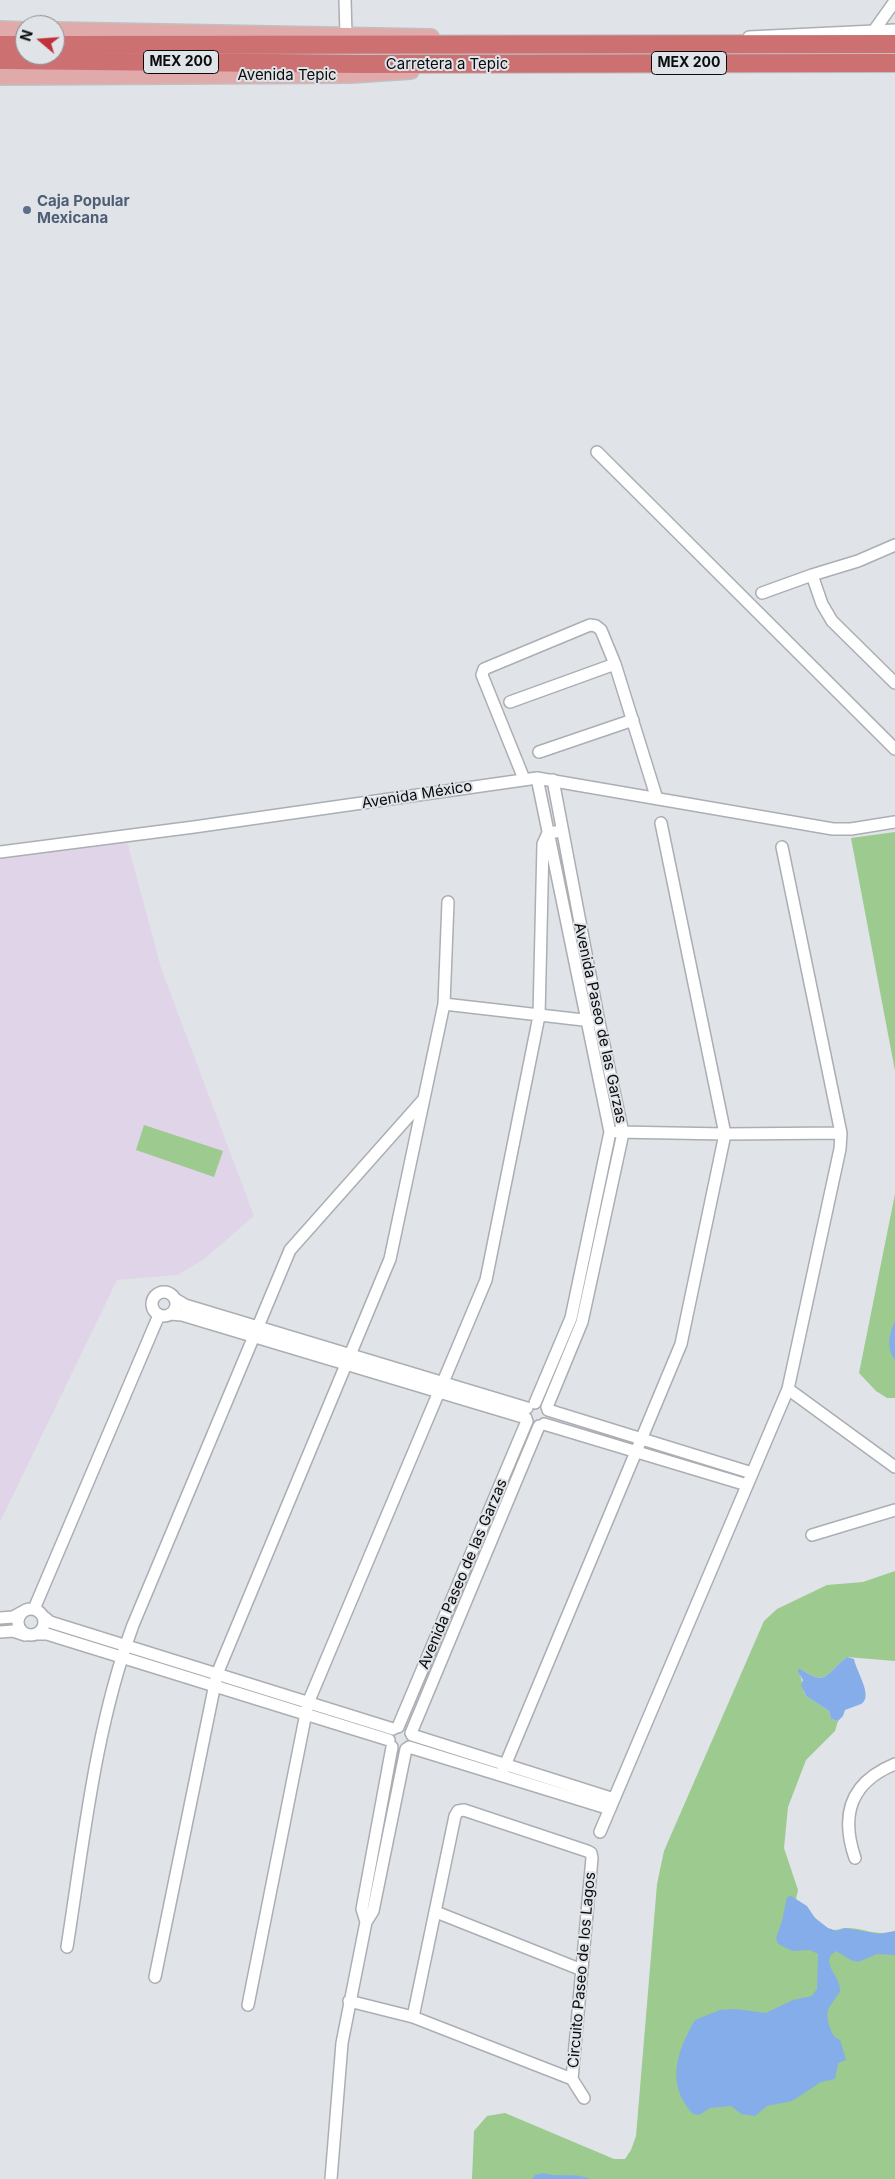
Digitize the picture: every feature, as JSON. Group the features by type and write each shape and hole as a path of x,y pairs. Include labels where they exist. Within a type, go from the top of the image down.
{"highway":[{"name":"Carretera a Tepic","path":"65,45 352,39 499,44 895,44"},
{"path":"0,45 15,45"},
{"name":"Carretera a Tepic","path":"0,60 361,64 895,63"}],"main road":[{"path":"0,30 15,30"},
{"path":"65,30 352,39"},
{"name":"Avenida Tepic","path":"0,77 351,75 406,72 483,64"}],"street":[{"path":"345,0 352,39"},
{"path":"873,32 895,1"},
{"path":"713,44 778,34 895,30"},
{"path":"598,452 895,749"},
{"path":"762,593 858,561 895,545"},
{"path":"812,575 822,604 832,621 895,683"},
{"path":"524,779 482,675 484,669 590,625 596,626 601,630 615,664 657,799"},
{"path":"510,702 615,664"},
{"path":"539,752 633,720"},
{"name":"Avenida México","path":"0,852 223,823 537,778 833,829 851,829 895,822"},
{"name":"Avenida Paseo de las Garzas","path":"366,1922 362,1909 393,1736 529,1412 571,1318 610,1132 537,778"},
{"name":"Avenida Paseo de las Garzas","path":"331,2179 342,2043 349,2001 366,1922 373,1911 408,1748 412,1734 541,1425 548,1418 547,1409 582,1322 623,1132 599,1022 553,780"},
{"path":"503,1770 681,1344 725,1134 661,823"},
{"path":"248,2004 306,1709 486,1280 539,1016 543,844 548,833 562,831"},
{"path":"600,1832 788,1389 840,1150 841,1133 782,847"},
{"path":"542,871 556,869"},
{"path":"156,1977 213,1686 390,1259 444,1004 448,902"},
{"path":"444,1004 599,1022"},
{"path":"67,1947 102,1727 121,1657 290,1250 425,1097"},
{"path":"610,1132 725,1134 841,1133"},
{"path":"256,1332 164,1314 152,1306 156,1295 167,1292 185,1306 256,1332 529,1412 543,1404 547,1409 752,1473"},
{"path":"34,1609 164,1314 174,1310 175,1299"},
{"path":"788,1389 895,1467"},
{"path":"529,1412 534,1426 541,1425 636,1451 747,1485"},
{"path":"812,1535 895,1510"},
{"path":"0,1618 13,1617 27,1609 34,1609 50,1622 217,1674 306,1709"},
{"path":"22,1612 18,1618 18,1624 20,1630 25,1635"},
{"path":"38,1634 45,1623 44,1617"},
{"path":"0,1632 13,1631 32,1636 47,1634 213,1686 306,1709 393,1736 408,1729 412,1734 503,1770 612,1804"},
{"path":"393,1736 401,1750 408,1748 503,1770"},
{"path":"855,1858 849,1841 848,1828 852,1805 859,1790 870,1778 879,1770 895,1764"},
{"name":"Circuito Paseo de los Lagos","path":"413,2017 455,1816 458,1811 464,1810 587,1850 591,1853 592,1858 572,2079"},
{"path":"436,1912 582,1970"},
{"name":"Circuito Paseo de los Lagos","path":"349,2001 413,2017 572,2079 584,2098"}],"shaded area":[{"path":"127,841 161,968 254,1216 203,1260 177,1275 117,1280 0,1522 0,858"}],"green space":[{"path":"895,832 895,1071 851,838"},
{"path":"144,1125 223,1151 214,1177 136,1150"},
{"path":"895,1194 895,1398 887,1398 876,1391 859,1373"},
{"path":"895,1571 895,1661 847,1657 822,1678 810,1675 801,1669 798,1672 806,1696 829,1711 831,1719 838,1721 835,1731 806,1760 788,1807 784,1848 798,1890 796,1899 822,1925 834,1930 851,1928 882,1933 895,1931 895,2179 472,2179 474,2131 487,2116 505,2113 614,2159 625,2159 631,2150 636,2136 657,1884 664,1851 764,1621 777,1609 827,1585 863,1582"}],"water":[{"path":"895,1321 895,1360 890,1351 889,1341"},
{"path":"847,1657 854,1659 866,1696 865,1701 861,1704 845,1710 843,1716 838,1721 831,1719 829,1711 806,1696 801,1685 803,1680 798,1669 822,1678"},
{"path":"791,1896 807,1906 815,1918 828,1928 837,1931 845,1928 879,1934 895,1931 895,1955 877,1954 858,1962 836,1951 830,1956 831,1969 838,1981 840,1991 829,2008 827,2016 830,2028 836,2038 840,2040 846,2060 838,2063 835,2079 821,2082 792,2101 767,2106 755,2116 741,2114 731,2106 710,2108 699,2115 693,2114 684,2103 679,2091 677,2067 683,2044 695,2020 720,2010 736,2009 766,2013 793,2000 812,1996 817,1989 818,1954 810,1950 793,1951 778,1944 776,1938 787,1897"},
{"path":"543,2173 579,2176 590,2179 532,2179 535,2175"}],"place":[{"name":"Caja Popular Mexicana","path":"27,210"}]}
